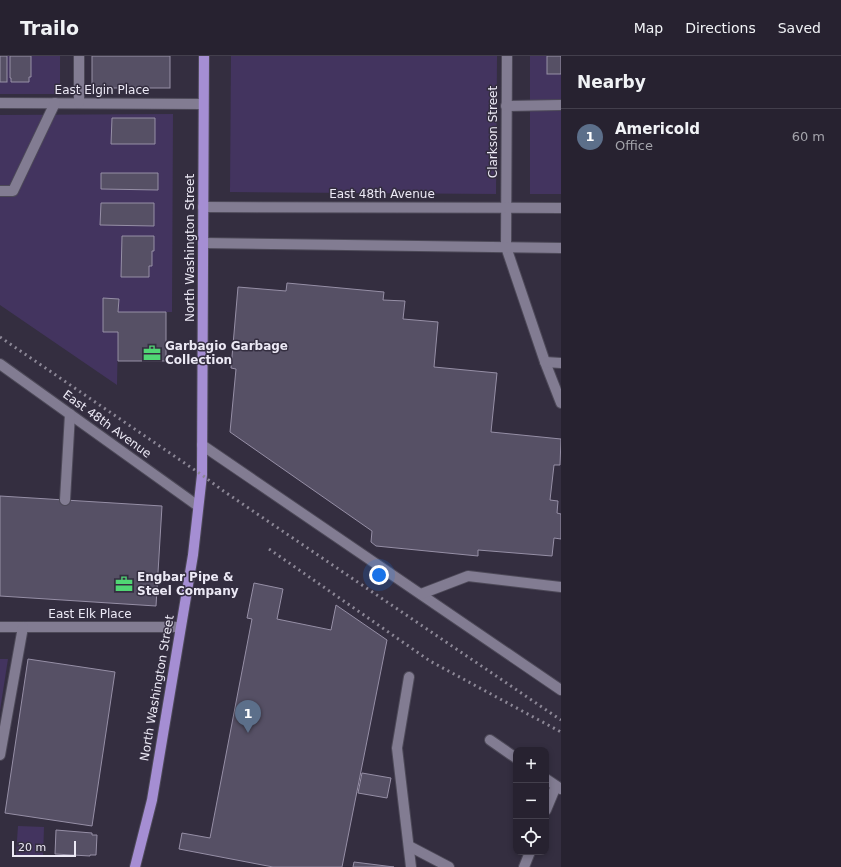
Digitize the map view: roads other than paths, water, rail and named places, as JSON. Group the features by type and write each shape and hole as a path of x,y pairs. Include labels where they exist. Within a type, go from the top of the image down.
{"main road":[{"name":"North Washington Street","path":"135,867 152,800 193,555 202,475 204,56"}],"street":[{"path":"78,104 79,56"},
{"name":"Clarkson Street","path":"506,56 506,247 545,362 556,381 561,403"},
{"name":"East Elgin Place","path":"0,103 203,104"},
{"path":"0,191 13,191 55,103"},
{"path":"506,106 561,105"},
{"name":"East 48th Avenue","path":"203,207 561,208"},
{"path":"203,243 561,248"},
{"path":"545,362 561,362"},
{"name":"East 48th Avenue","path":"0,364 198,506"},
{"path":"65,500 70,414"},
{"path":"202,445 561,690"},
{"path":"421,594 468,576 561,587"},
{"name":"East Elk Place","path":"0,627 180,627"},
{"path":"0,755 23,627"},
{"path":"409,676 397,748 411,867"},
{"path":"490,740 513,756"},
{"path":"549,781 558,788 549,804"},
{"path":"409,846 449,867"},
{"path":"524,867 529,855"}],"railway":[{"path":"0,337 561,720"},
{"path":"269,549 430,661 561,732"}],"place":[{"name":"Garbagio Garbage Collection","path":"152,353"},
{"name":"Engbar Pipe & Steel Company","path":"124,584"},
{"name":"Americold","path":"248,733"}]}
